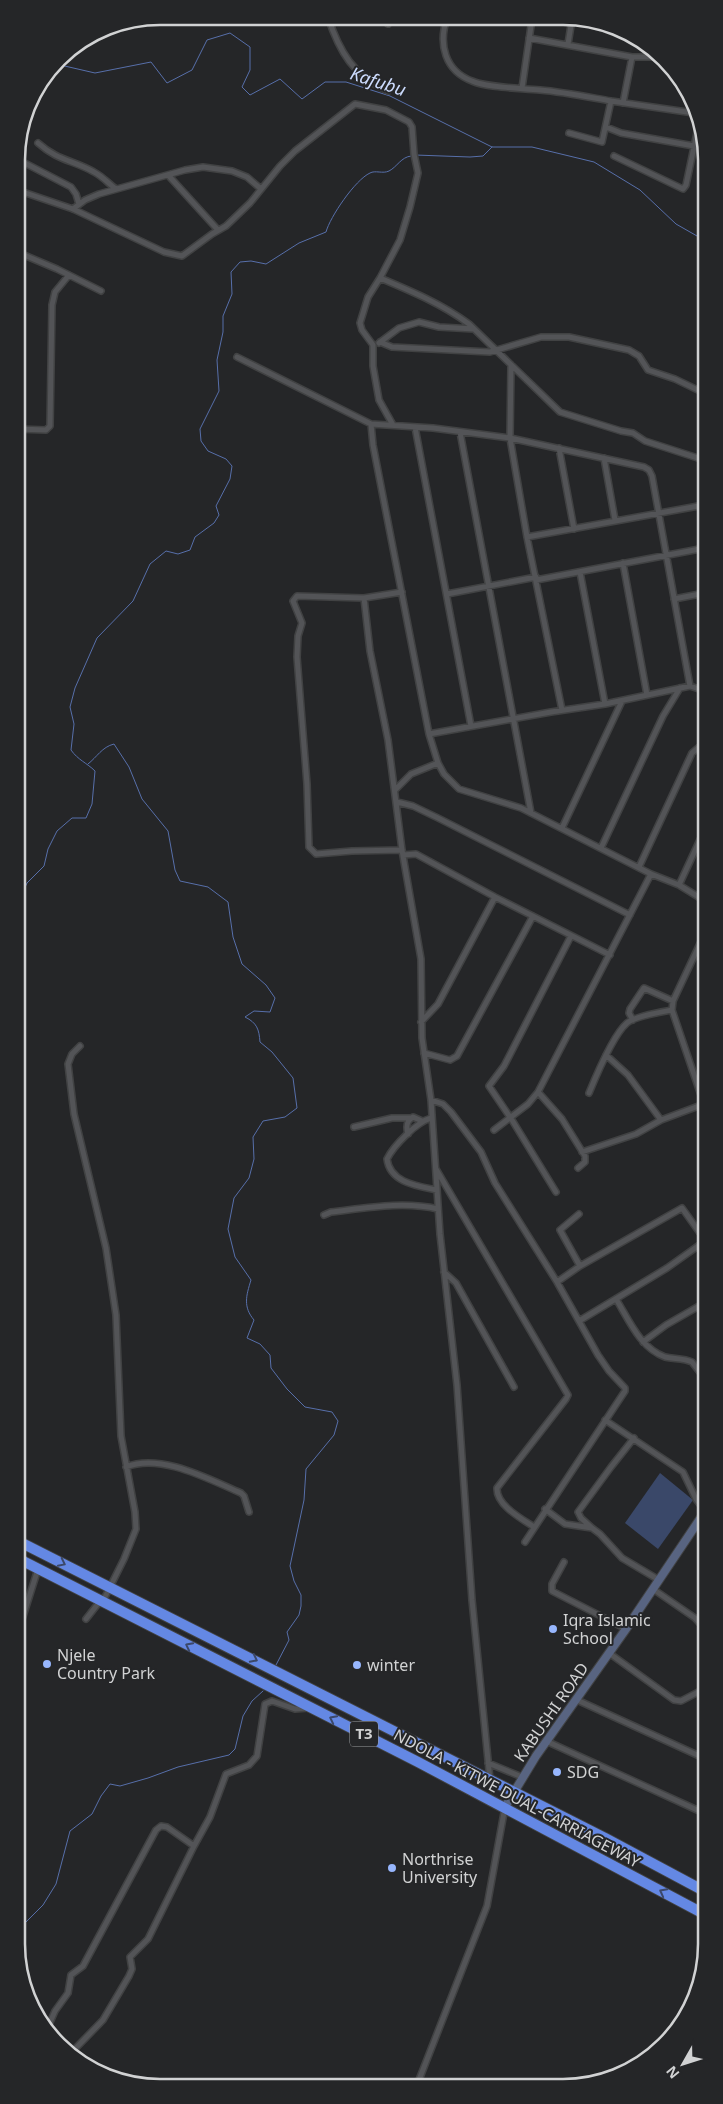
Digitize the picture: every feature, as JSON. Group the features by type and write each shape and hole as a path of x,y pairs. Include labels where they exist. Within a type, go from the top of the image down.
{"highway":[{"name":"NDOLA - KITWE DUAL-CARRIAGEWAY","path":"25,1544 514,1792 698,1888"},
{"name":"NDOLA - KITWE DUAL-CARRIAGEWAY","path":"25,1562 505,1807 698,1911"}],"main road":[{"name":"KABUSHI ROAD","path":"505,1807 546,1742 626,1630 698,1522"}],"street":[{"path":"331,25 339,46 353,67 362,76 388,91"},
{"path":"445,25 443,33 445,56 456,72 472,82 689,112"},
{"path":"522,88 531,25"},
{"path":"568,44 571,25"},
{"path":"529,38 632,57 649,56"},
{"path":"622,103 632,57"},
{"path":"569,133 602,142 611,101"},
{"path":"25,193 73,210 164,252 177,256 185,254 234,218 295,151 358,104 393,112 409,122 412,127 414,156 418,173 410,207 400,240 368,297 360,324 373,345 372,366 379,400 393,425"},
{"path":"606,127 621,133 694,146"},
{"path":"614,156 683,189 686,185 696,138"},
{"path":"38,143 62,160 73,162 97,173 116,189"},
{"path":"25,163 71,187 76,194 79,204"},
{"path":"73,210 79,204 99,194 198,167 225,169 247,177 261,189"},
{"path":"168,175 218,230"},
{"path":"25,256 101,292"},
{"path":"25,429 46,430 50,426 52,305 56,292 69,275"},
{"path":"380,278 448,310 474,329 562,413 621,432 633,433 645,441 673,448 689,457 698,459"},
{"path":"373,345 399,328 419,322 439,327 474,329"},
{"path":"380,342 392,347 486,352 498,351 518,343 552,336 593,341 636,354 648,370 675,379 698,390"},
{"path":"237,357 371,424 510,438 604,458 649,470 652,476 690,686"},
{"path":"511,365 510,438 527,537 562,710"},
{"path":"371,424 373,445 430,734 438,763 450,781 459,789 509,804 531,813 652,874 679,885 698,897"},
{"path":"415,427 471,726"},
{"path":"460,432 531,813"},
{"path":"559,448 574,529"},
{"path":"604,458 615,520"},
{"path":"527,537 698,506"},
{"path":"447,594 580,572 698,549"},
{"path":"623,564 647,695"},
{"path":"580,572 605,704"},
{"path":"402,592 364,598 322,596 297,596 294,598 293,601 302,622 298,636 297,657 307,784 307,841 309,847 316,854 352,851 416,854 494,897 610,956"},
{"path":"674,599 698,594"},
{"path":"364,598 370,651 386,724 402,852 421,959 421,1022 431,1100 438,1209 457,1385 469,1558 490,1781"},
{"path":"430,734 513,718 622,701 690,686 698,689"},
{"path":"601,848 661,721 680,688"},
{"path":"562,828 622,701"},
{"path":"639,867 692,752 698,747"},
{"path":"395,790 414,772 438,763"},
{"path":"397,802 413,806 438,818 630,916"},
{"path":"679,885 698,844"},
{"path":"494,1130 528,1104 538,1092 652,874"},
{"path":"421,1022 438,1004 494,897"},
{"path":"424,1053 450,1060 457,1056 533,916"},
{"path":"556,1192 489,1086 504,1066 571,936"},
{"path":"698,948 674,1001 672,1010 698,1086"},
{"path":"633,1020 629,1013 630,1009 644,988 674,1001"},
{"path":"589,1092 606,1055 625,1024 633,1020 672,1010"},
{"path":"80,1046 72,1054 68,1064 74,1114 106,1248 116,1315 120,1423 135,1512 136,1529 131,1545 103,1601 97,1605 86,1619"},
{"path":"606,1055 628,1075 661,1120"},
{"path":"538,1092 562,1118 582,1152 586,1160 578,1168"},
{"path":"431,1100 443,1104 451,1112 481,1152 495,1183 557,1282 604,1364 625,1388 625,1391 525,1542"},
{"path":"582,1152 636,1134 661,1120 698,1108"},
{"path":"354,1126 392,1118 413,1117 422,1122"},
{"path":"408,1134 407,1124 410,1118"},
{"path":"432,1118 422,1122 408,1134 391,1150 387,1159 388,1167 407,1184 437,1190"},
{"path":"436,1169 568,1395 497,1488 497,1493 503,1502 534,1527"},
{"path":"324,1215 331,1212 381,1206 419,1205 438,1209"},
{"path":"557,1282 580,1266 682,1208 698,1230"},
{"path":"579,1214 560,1230 580,1266"},
{"path":"579,1322 698,1247"},
{"path":"444,1272 456,1283 514,1387"},
{"path":"616,1299 643,1342 651,1350 664,1356 692,1362 698,1370"},
{"path":"643,1342 666,1325 698,1307"},
{"path":"605,1420 683,1472 698,1501"},
{"path":"634,1438 610,1467 578,1512 581,1518 600,1534 622,1558 659,1580"},
{"path":"126,1467 143,1462 194,1473 241,1493 244,1496 249,1512"},
{"path":"546,1510 565,1524 592,1528"},
{"path":"564,1562 552,1584 552,1590 626,1630"},
{"path":"25,1610 38,1569"},
{"path":"653,1589 698,1622"},
{"path":"609,1653 674,1700 681,1701 698,1692"},
{"path":"577,1700 698,1755"},
{"path":"75,2049 103,2020 130,1976 132,1969 130,1957 148,1939 210,1817 226,1774 249,1765 257,1756 265,1704 272,1701 295,1709 311,1708"},
{"path":"546,1742 698,1810"},
{"path":"488,1763 522,1778"},
{"path":"419,2079 487,1906 505,1807"},
{"path":"50,2022 68,1993 71,1975 83,1966 156,1830 161,1826 167,1827 194,1846"}],"shaded area":[{"path":"660,1473 693,1500 658,1549 625,1523"}],"waterway":[{"name":"Kafubu","path":"63,66 95,73 151,62 167,83 192,70 207,40 230,33 250,47 250,70 242,87 250,95 280,79 302,99 325,82 346,82 390,96 492,147 532,147 594,162 640,190 676,224 698,237"},
{"path":"415,155 483,156 492,147"},
{"path":"25,887 44,866 48,849 57,831 72,818 86,818 92,804 95,771 71,750 74,724 70,707 75,688 97,638 133,601 150,564 166,551 178,554 190,550 195,537 214,523 219,515 216,506 230,479 232,466 226,459 208,451 201,441 200,429 219,391 217,360 223,332 223,316 232,294 231,272 240,262 251,261 266,264 299,243 326,232 332,217 357,183 372,172 389,171 404,158 411,156"},
{"path":"88,764 103,750 114,744 129,767 142,799 168,831 175,870 180,881 208,887 228,902 233,937 242,964 266,985 275,998 270,1012 254,1011 245,1017 257,1027 260,1042 272,1052 293,1078 297,1108 285,1117 263,1121 253,1137 254,1159 249,1178 234,1198 228,1229 235,1257 251,1280 247,1306 254,1320 247,1338 260,1344 270,1355 271,1368 287,1389 305,1407 332,1412 338,1421 334,1435 306,1469 304,1500 290,1566 294,1581 301,1595 301,1606 299,1615 287,1632 289,1640 276,1665"},
{"path":"25,1923 43,1905 56,1884 70,1831 92,1814 101,1796 110,1784 120,1786 178,1767 229,1755 235,1749 243,1716 252,1701 263,1691"}],"place":[{"name":"Iqra Islamic School","path":"553,1629"},
{"name":"Njele Country Park","path":"47,1664"},
{"name":"winter","path":"357,1665"},
{"name":"SDG","path":"557,1772"},
{"name":"Northrise University","path":"392,1868"}]}
